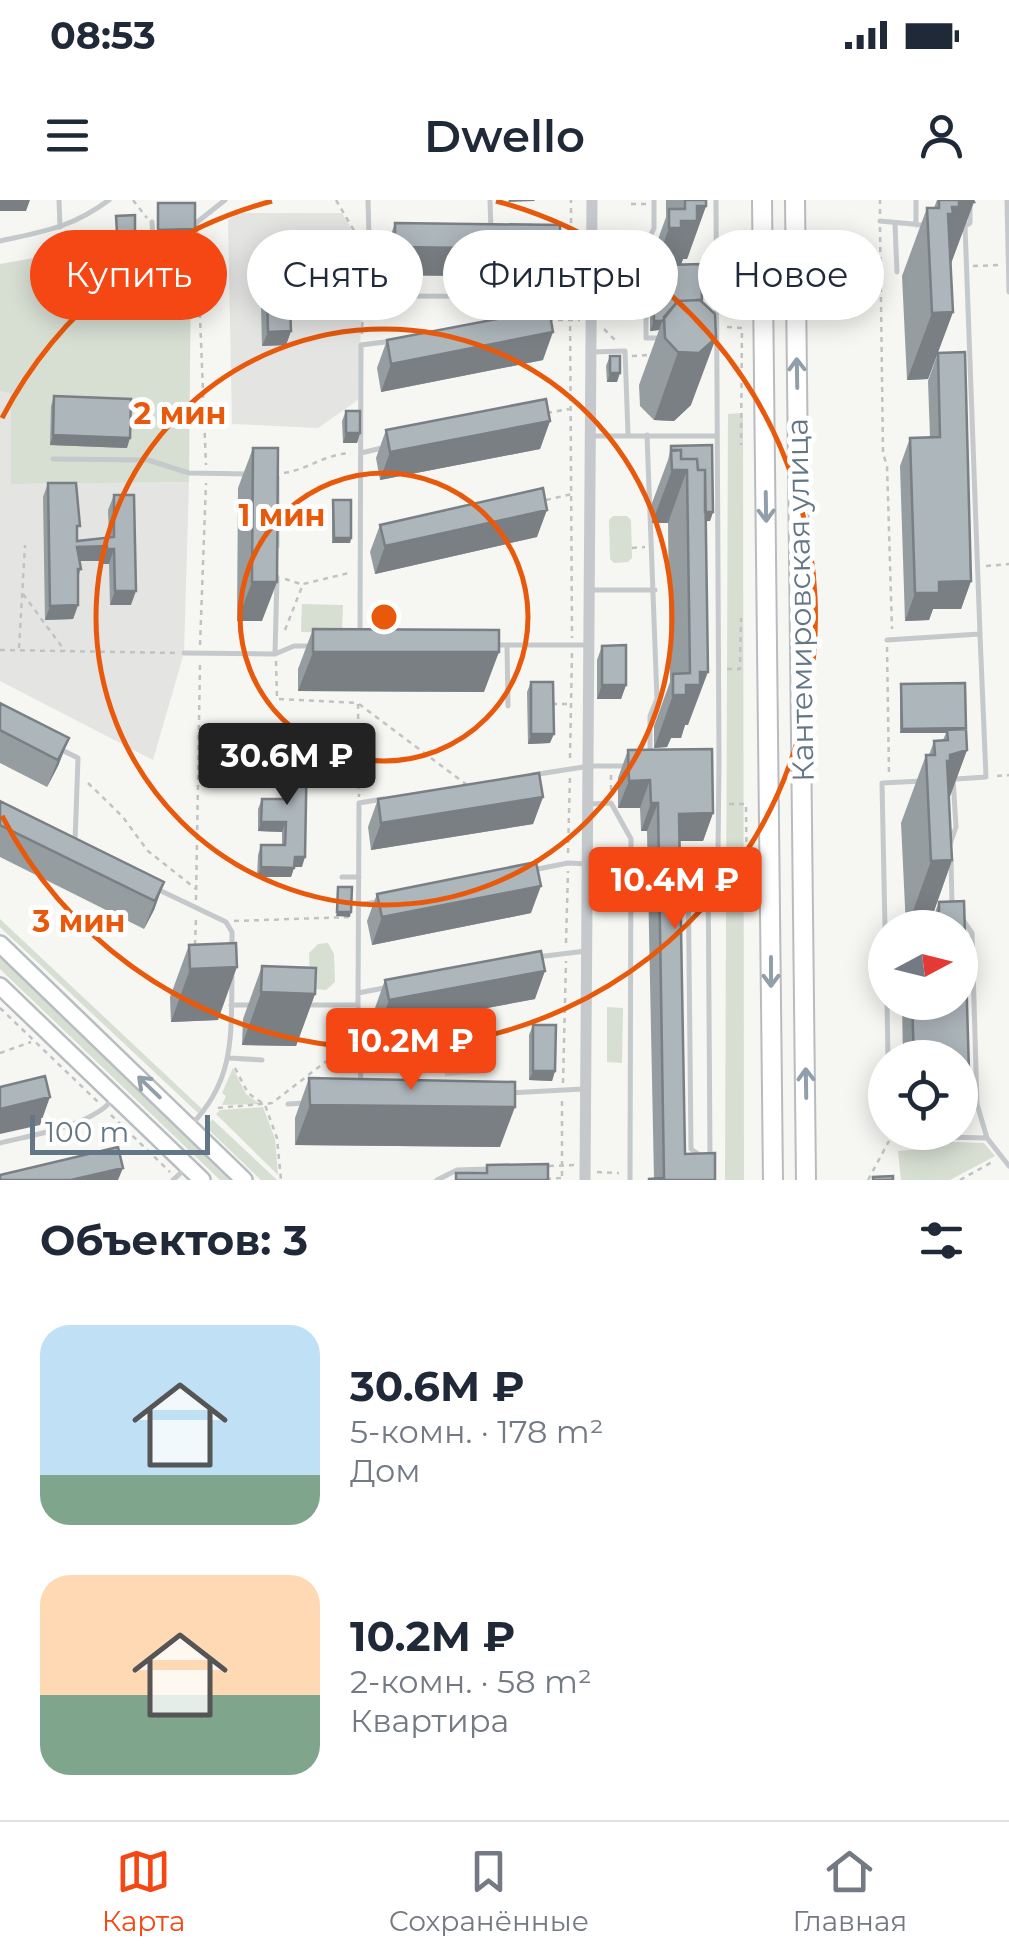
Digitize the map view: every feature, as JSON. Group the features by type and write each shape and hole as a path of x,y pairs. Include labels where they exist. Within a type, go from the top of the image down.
{"main road":[{"name":"Кантемировская улица","path":"762,200 773,1180"},
{"name":"Кантемировская улица","path":"795,200 806,1180"},
{"path":"0,944 244,1180"},
{"path":"0,986 116,1096 179,1175 202,1180"}],"street":[{"path":"591,230 592,200"},
{"path":"585,1174 591,320"}],"lane":[{"path":"58,200 60,228"},
{"path":"0,241 60,228 84,219 110,200"},
{"path":"196,230 196,223 225,200"},
{"path":"368,200 369,230"},
{"path":"490,200 492,230"},
{"path":"708,860 710,1161 691,1149 688,860 708,860 718,852 717,434 713,337 716,200"},
{"path":"916,200 916,225"},
{"path":"948,226 970,222 970,200"},
{"path":"1007,200 1009,292"},
{"path":"653,230 654,202"},
{"path":"152,222 152,230"},
{"path":"880,222 932,226"},
{"path":"895,225 897,272"},
{"path":"885,910 882,783 986,777 964,226"},
{"path":"646,320 646,338 678,338"},
{"path":"360,645 361,345 399,340"},
{"path":"591,352 623,354 628,434"},
{"path":"590,436 717,434"},
{"path":"648,435 657,699 650,716 650,765"},
{"path":"361,453 398,445"},
{"path":"53,459 148,460 189,472 260,474"},
{"path":"277,474 277,558"},
{"path":"275,654 276,576"},
{"path":"590,590 655,590"},
{"path":"890,640 980,634"},
{"path":"489,646 590,645"},
{"path":"184,653 275,654 294,646 327,646"},
{"path":"507,646 508,706"},
{"path":"51,744 78,758 75,849 62,842"},
{"path":"702,764 719,764"},
{"path":"518,778 590,766 630,766"},
{"path":"956,779 956,827 950,840 951,902 972,933 977,1104 987,1138 1009,1166"},
{"path":"362,1100 358,1006 359,803 395,797"},
{"path":"590,804 612,804 631,839 630,1176"},
{"path":"530,871 568,863 590,864"},
{"path":"342,877 359,877"},
{"path":"146,884 230,926 232,948"},
{"path":"359,906 397,898"},
{"path":"528,959 589,951"},
{"path":"190,1126 207,1109 232,1058 232,963"},
{"path":"358,993 396,985"},
{"path":"231,1005 270,1005"},
{"path":"288,1006 358,1006"},
{"path":"232,1058 262,1060"},
{"path":"501,1093 539,1095 586,1089"},
{"path":"0,1142 58,1128 105,1109 116,1096"},
{"path":"288,1104 306,1103"},
{"path":"978,1138 987,1138"},
{"path":"437,1180 457,1170 487,1168"}],"path":[{"path":"133,200 152,222"},
{"path":"336,200 365,249 361,345"},
{"path":"571,200 571,230"},
{"path":"880,200 884,454 888,465 889,782"},
{"path":"630,204 654,202"},
{"path":"964,266 1006,265"},
{"path":"196,908 206,473 200,320"},
{"path":"532,321 570,320 572,408 572,645 562,1179 544,1179"},
{"path":"595,320 620,345 623,354 660,355"},
{"path":"716,327 742,328 741,445"},
{"path":"541,414 572,408"},
{"path":"717,434 741,432"},
{"path":"277,474 306,469 329,454 361,453"},
{"path":"540,501 573,494"},
{"path":"20,651 25,545"},
{"path":"632,548 651,547"},
{"path":"979,567 1009,564"},
{"path":"276,576 303,584 360,571"},
{"path":"303,584 275,654 277,699 358,703 467,786"},
{"path":"22,592 65,651"},
{"path":"718,669 740,669 741,618"},
{"path":"0,650 184,653"},
{"path":"358,703 359,803"},
{"path":"550,704 571,704"},
{"path":"78,773 122,816 148,851 197,890"},
{"path":"986,777 1009,776"},
{"path":"718,804 746,804 747,900"},
{"path":"194,953 196,913 207,919"},
{"path":"222,915 234,921 359,917"},
{"path":"0,1008 179,1175"},
{"path":"218,1108 265,1106 359,1038 430,1086"},
{"path":"0,1053 34,1041"},
{"path":"232,1058 248,1093 265,1106 277,1138 280,1180"},
{"path":"552,1073 565,1072"},
{"path":"212,1114 224,1096"},
{"path":"868,1180 884,1150"},
{"path":"960,1180 1002,1156"},
{"path":"542,1166 562,1166 585,1174 630,1176"}],"shaded area":[{"path":"238,213 342,213 352,230 247,230 247,320 361,320 358,400 318,428 232,424 228,220"},
{"path":"30,259 30,320 190,320 189,482 11,484 11,394 0,391 0,264"},
{"path":"0,391 11,394 11,484 189,482 184,653 153,760 0,681"},
{"path":"743,413 744,1180 725,1180 728,414"},
{"path":"613,516 627,516 631,520 632,558 628,562 614,563 610,559 609,520"},
{"path":"302,604 343,605 342,633 301,632"},
{"path":"0,919 202,1109 198,1113 0,927"},
{"path":"328,943 334,954 335,982 326,990 316,989 310,981 309,953 318,944"},
{"path":"0,953 232,1180 220,1180 0,969"},
{"path":"607,1007 623,1008 622,1063 607,1062"},
{"path":"484,1045 486,1073 445,1076 443,1048"},
{"path":"233,1068 246,1094 260,1104 222,1105 226,1096 222,1093"},
{"path":"263,1107 275,1139 278,1175 216,1114 220,1110"},
{"path":"212,1119 277,1180 261,1180 207,1128"},
{"path":"978,1143 984,1143 995,1156 950,1180 901,1180 898,1151 978,1150"}],"building":[{"path":"685,200 706,200 706,206 697,206 697,221 681,221 681,228 669,228 669,209 685,209"},
{"path":"939,200 974,202 959,202 959,207 952,207 953,214 948,214 953,312 932,313 927,208 939,208"},
{"path":"158,203 195,203 195,229 158,230"},
{"path":"135,215 135,230 117,230 116,216"},
{"path":"395,223 560,225 560,230 443,230 443,248 423,247 423,230 395,230"},
{"path":"698,264 698,300 678,301 678,265"},
{"path":"698,300 698,320 715,320 716,338 699,353 678,352 665,338 664,320 678,320 678,301"},
{"path":"268,320 291,320 291,331 268,332"},
{"path":"492,320 551,320 553,332 391,364 387,340"},
{"path":"965,352 971,581 939,582 939,593 915,593 910,438 940,437 938,353"},
{"path":"610,356 620,356 620,373 610,373"},
{"path":"54,396 131,399 130,438 53,435"},
{"path":"546,399 550,421 390,452 386,430"},
{"path":"346,411 360,411 360,433 346,433"},
{"path":"712,445 713,512 705,512 705,470 698,470 697,459 681,459 681,450 671,451 671,446"},
{"path":"253,448 278,448 277,582 252,582"},
{"path":"671,450 681,450 681,459 697,459 698,470 705,470 708,672 700,672 700,685 686,685 686,695 673,695 673,674 690,673 687,470 672,470"},
{"path":"48,483 76,483 80,526 77,541 114,537 114,495 134,495 136,591 115,591 114,549 77,547 81,569 78,605 50,606"},
{"path":"543,488 547,510 385,546 380,525"},
{"path":"333,500 351,500 351,538 334,538"},
{"path":"313,629 499,630 499,652 313,652"},
{"path":"626,645 626,685 602,685 602,646"},
{"path":"531,682 553,682 554,734 531,734"},
{"path":"965,683 966,728 902,729 901,684"},
{"path":"0,703 69,738 58,760 0,730"},
{"path":"966,729 967,750 950,755 947,761 952,860 931,861 926,755 935,755 934,741 948,740 947,730"},
{"path":"296,744 307,744 305,857 295,857 294,868 261,867 261,845 285,845 286,822 261,822 262,799 286,799 286,777 262,776 262,755 296,756"},
{"path":"712,749 713,813 679,814 685,1154 715,1153 715,1180 649,1180 664,1178 658,803 651,803 650,780 629,781 628,750"},
{"path":"539,773 543,797 381,823 378,799"},
{"path":"0,801 164,882 155,901 0,825"},
{"path":"603,855 618,855 617,883 603,882"},
{"path":"536,862 541,886 382,917 377,894"},
{"path":"338,887 352,887 351,912 337,912"},
{"path":"964,901 964,910 939,910 939,902"},
{"path":"236,943 237,967 190,969 189,945"},
{"path":"541,951 545,971 389,1000 385,980"},
{"path":"262,966 316,968 315,994 261,992"},
{"path":"913,1020 967,1020 968,1040 913,1040"},
{"path":"533,1025 556,1025 555,1071 533,1071"},
{"path":"45,1076 50,1097 0,1109 0,1087"},
{"path":"309,1078 515,1082 515,1107 310,1105"},
{"path":"118,1147 123,1168 71,1180 0,1180 0,1175"},
{"path":"548,1164 548,1180 456,1180 456,1173 487,1173 487,1165"},
{"path":"893,1176 893,1180 873,1180 873,1177"}]}
